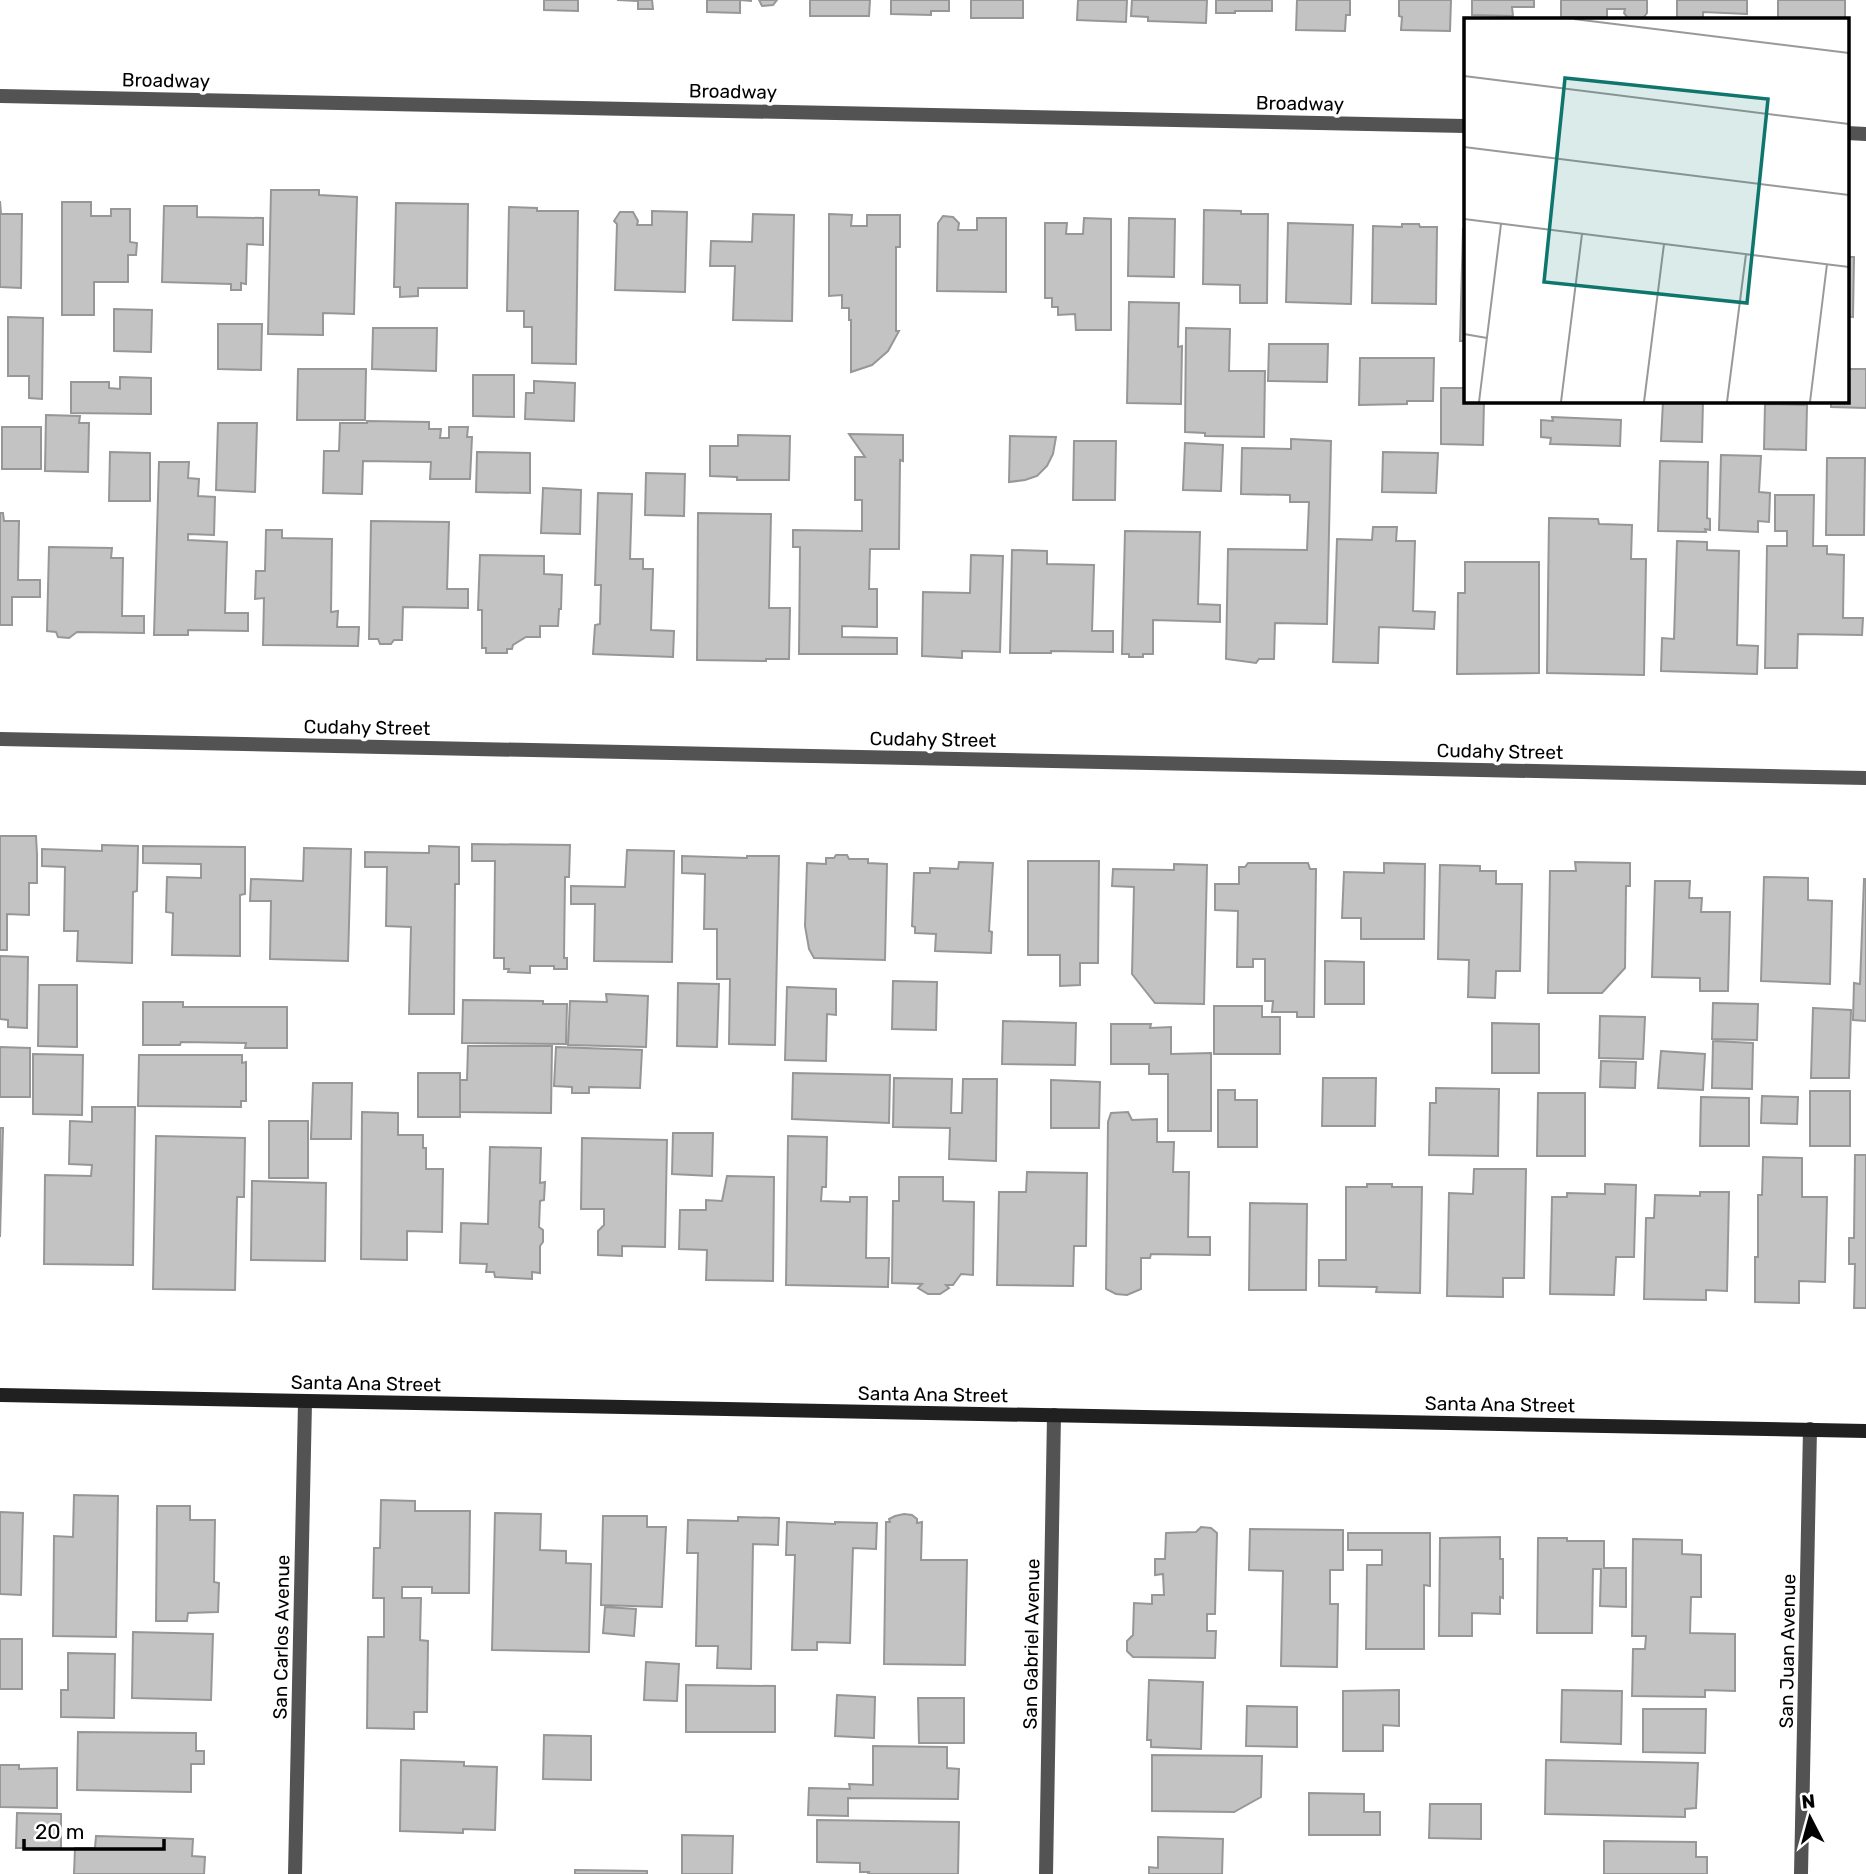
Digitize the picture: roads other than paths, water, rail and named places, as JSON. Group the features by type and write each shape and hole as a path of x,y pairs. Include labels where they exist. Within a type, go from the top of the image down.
{"street":[{"name":"Broadway","path":"0,96 1464,126"},
{"path":"1848,133 1866,134"},
{"name":"Cudahy Street","path":"0,739 1866,778"},
{"name":"Santa Ana Street","path":"0,1395 1866,1431"},
{"name":"San Carlos Avenue","path":"295,1874 305,1402"},
{"name":"San Gabriel Avenue","path":"1046,1874 1054,1415"},
{"name":"San Juan Avenue","path":"1801,1874 1811,1429"}]}
